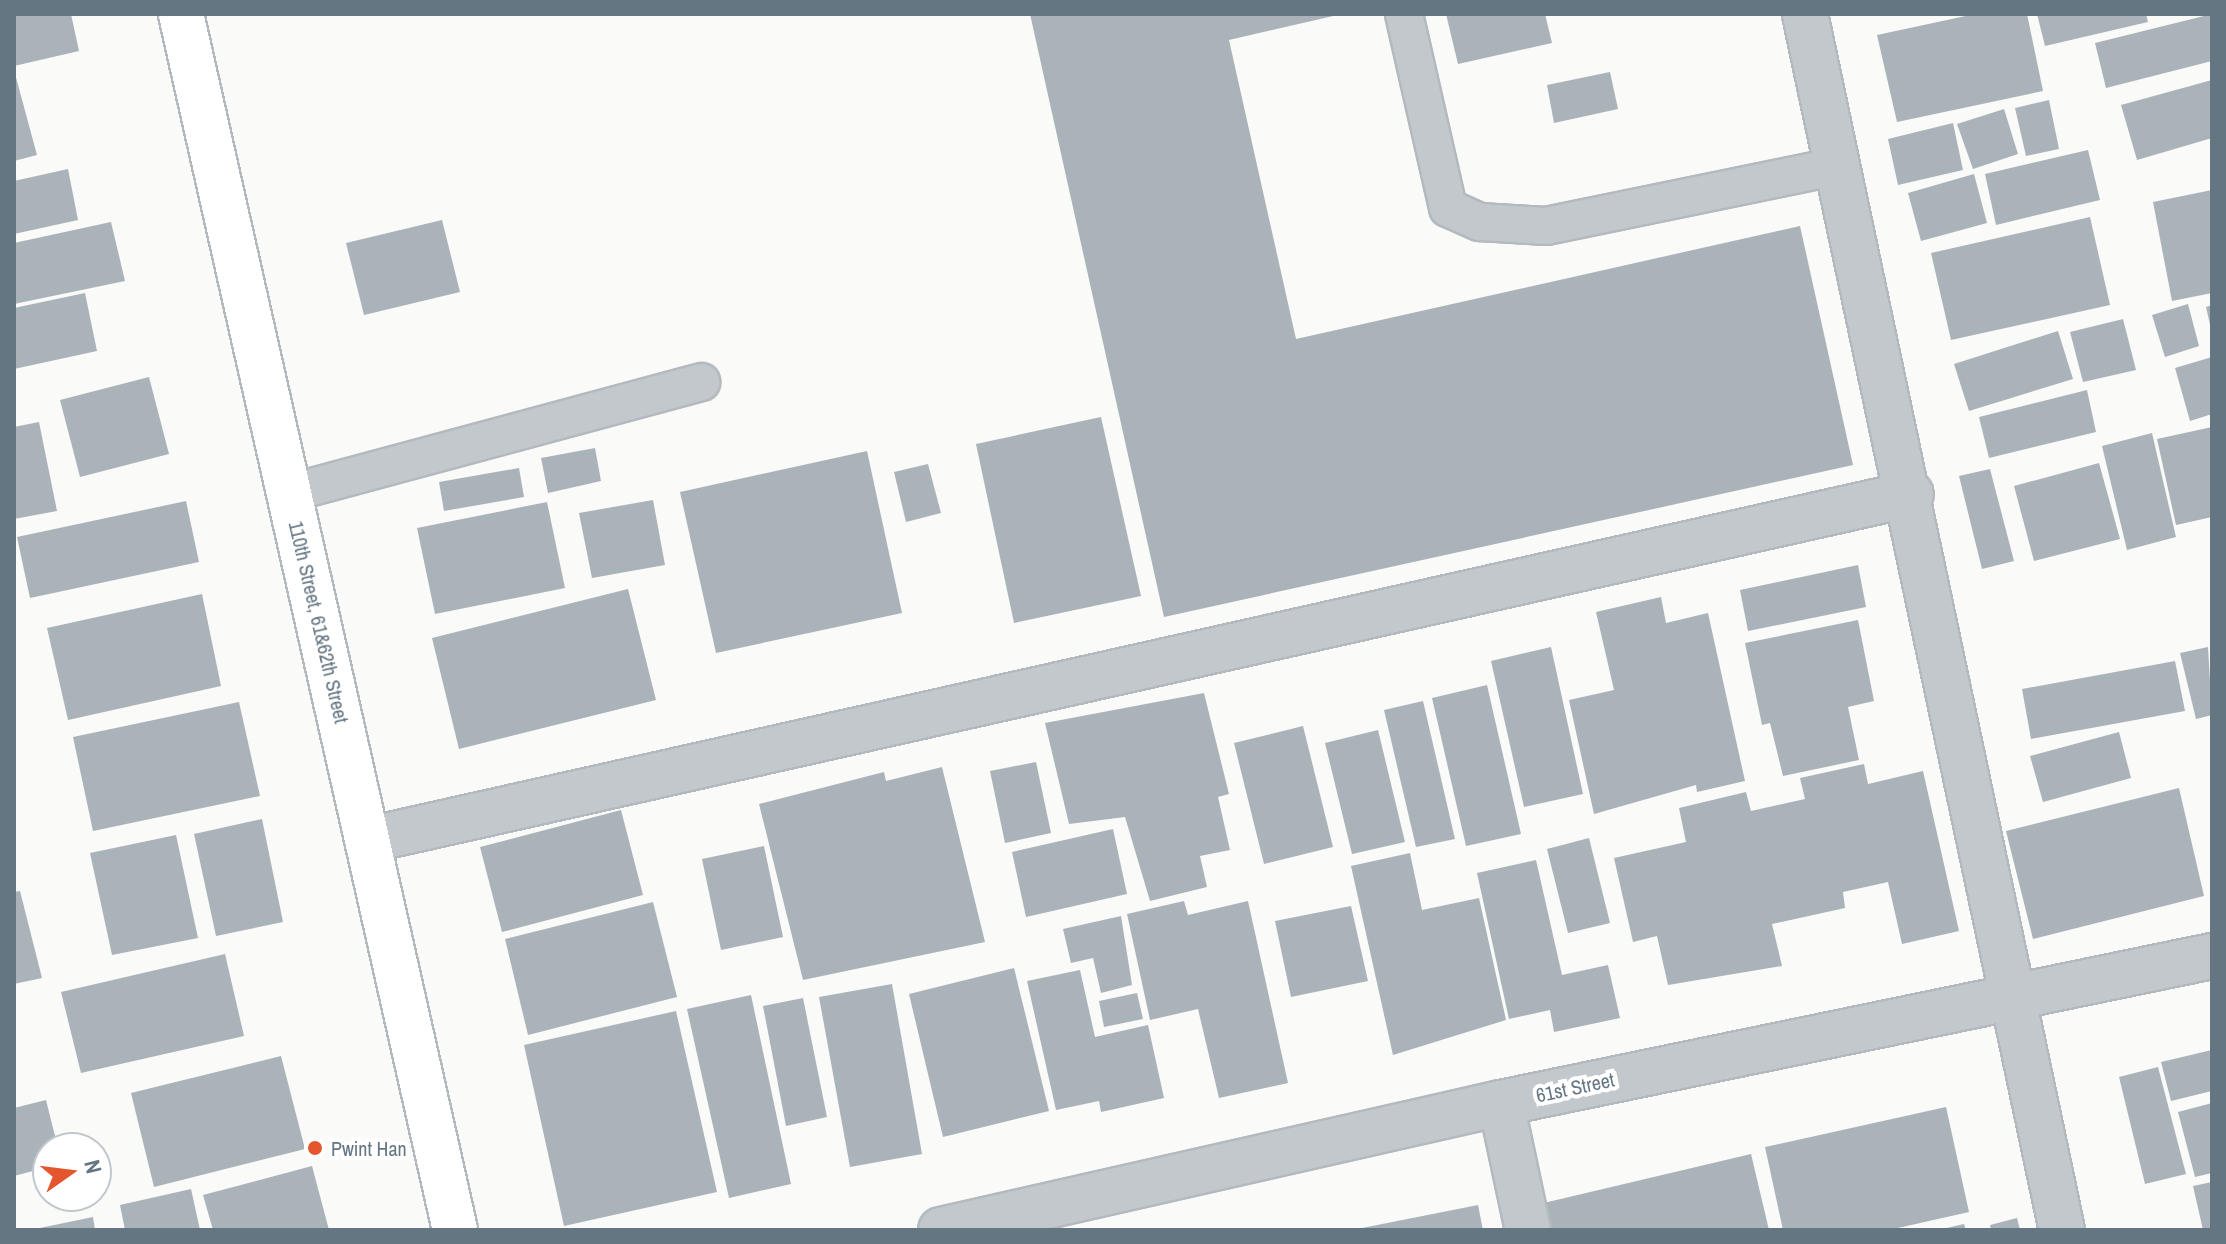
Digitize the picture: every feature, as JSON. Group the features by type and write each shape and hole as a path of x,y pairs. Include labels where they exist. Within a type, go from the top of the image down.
{"main road":[{"name":"110th Street, 61&62th Street","path":"181,14 455,1230"}],"street":[{"path":"1805,14 1911,494 2009,994 2062,1230"},
{"path":"368,840 1911,494"},
{"name":"61st Street","path":"941,1230 1018,1222 1501,1103 2009,994 2212,956"},
{"path":"1501,1103 1528,1230"}],"lane":[{"path":"1404,14 1448,208 1480,222 1546,226 1839,166"},
{"path":"290,493 701,382"}],"building":[{"path":"14,14 71,14 79,51 14,66"},
{"path":"1030,14 1342,14 1229,40 1296,339 1800,226 1853,465 1164,617"},
{"path":"1446,14 1545,14 1552,43 1458,64"},
{"path":"1975,14 2027,14 2043,91 1897,122 1877,35"},
{"path":"2037,14 2146,14 2148,22 2045,46"},
{"path":"2212,14 2212,61 2106,88 2095,43"},
{"path":"14,70 37,155 14,161"},
{"path":"1610,72 1618,109 1554,123 1547,85"},
{"path":"2212,80 2212,138 2137,160 2121,105"},
{"path":"2049,100 2059,149 2026,156 2015,108"},
{"path":"2004,109 2018,154 1973,169 1957,124"},
{"path":"1953,123 1963,170 1898,185 1888,139"},
{"path":"2088,150 2100,200 1996,225 1985,174"},
{"path":"68,169 78,220 14,234 14,181"},
{"path":"1974,174 1987,223 1921,241 1908,193"},
{"path":"2212,190 2212,293 2172,301 2153,202"},
{"path":"2090,217 2110,305 1951,340 1931,253"},
{"path":"442,220 460,292 364,315 346,243"},
{"path":"111,222 125,281 14,304 14,243"},
{"path":"85,293 97,351 14,369 14,308"},
{"path":"2188,304 2199,346 2165,357 2152,315"},
{"path":"2212,305 2212,329 2211,329 2206,307"},
{"path":"2123,319 2136,370 2083,382 2070,332"},
{"path":"2058,331 2073,379 1969,411 1954,364"},
{"path":"2212,357 2212,414 2190,421 2175,368"},
{"path":"149,377 169,454 80,477 60,400"},
{"path":"2087,390 2096,432 1989,458 1979,417"},
{"path":"1101,417 1141,596 1014,623 976,444"},
{"path":"39,422 57,511 14,519 14,427"},
{"path":"2212,427 2212,517 2176,525 2157,439"},
{"path":"2152,433 2176,537 2127,550 2102,446"},
{"path":"595,448 601,481 548,493 541,458"},
{"path":"867,451 902,613 716,653 680,492"},
{"path":"2099,463 2120,539 2034,561 2014,486"},
{"path":"928,464 941,513 906,522 894,472"},
{"path":"519,468 524,497 444,511 439,482"},
{"path":"1990,469 2014,561 1982,569 1959,476"},
{"path":"653,500 665,565 592,578 579,513"},
{"path":"186,501 199,562 30,598 17,537"},
{"path":"547,502 565,588 435,614 417,528"},
{"path":"1858,565 1866,607 1748,631 1740,590"},
{"path":"628,589 656,700 459,749 432,638"},
{"path":"202,594 221,686 68,720 47,628"},
{"path":"1661,597 1666,623 1708,613 1745,781 1697,792 1696,785 1594,814 1569,700 1614,690 1596,612"},
{"path":"1858,620 1874,701 1848,707 1859,760 1783,776 1770,723 1762,725 1745,643"},
{"path":"1551,647 1583,794 1524,807 1491,661"},
{"path":"2208,647 2212,715 2196,719 2180,653"},
{"path":"2175,661 2185,711 2031,739 2022,689"},
{"path":"1487,685 1521,834 1466,846 1432,698"},
{"path":"1204,693 1229,794 1218,797 1230,850 1200,856 1207,887 1150,901 1125,817 1069,824 1045,723"},
{"path":"1423,701 1455,839 1416,847 1384,710"},
{"path":"239,702 260,796 93,831 73,737"},
{"path":"1303,726 1333,847 1264,864 1234,743"},
{"path":"1378,730 1405,842 1352,854 1325,743"},
{"path":"2119,732 2131,778 2043,802 2030,756"},
{"path":"1036,762 1051,833 1005,843 990,771"},
{"path":"1864,764 1868,784 1923,771 1959,931 1902,944 1888,882 1843,892 1845,908 1772,924 1782,966 1668,985 1657,936 1633,942 1614,858 1686,842 1679,808 1746,792 1751,811 1805,799 1800,778"},
{"path":"942,767 985,942 803,980 759,804 884,772 886,781"},
{"path":"2179,788 2204,896 2033,939 2006,831"},
{"path":"621,810 643,895 502,932 480,847"},
{"path":"262,819 283,922 216,936 194,834"},
{"path":"1113,829 1127,894 1026,917 1012,852"},
{"path":"176,835 198,938 112,955 90,853"},
{"path":"1589,838 1610,923 1568,933 1547,849"},
{"path":"764,846 783,937 721,950 702,859"},
{"path":"1410,853 1422,910 1479,898 1506,1020 1393,1055 1351,866"},
{"path":"1536,860 1562,975 1608,965 1620,1018 1554,1032 1550,1010 1509,1019 1477,873"},
{"path":"20,891 42,978 14,984 14,892"},
{"path":"1184,901 1188,915 1248,901 1288,1083 1219,1098 1198,1009 1150,1020 1127,914"},
{"path":"653,902 677,997 528,1035 505,939"},
{"path":"1351,906 1368,981 1291,997 1275,921"},
{"path":"1121,916 1132,985 1101,993 1093,958 1071,963 1063,929"},
{"path":"225,954 244,1036 81,1073 61,992"},
{"path":"1014,968 1049,1111 943,1137 909,994"},
{"path":"1080,970 1095,1037 1148,1025 1164,1098 1101,1112 1099,1101 1056,1110 1027,981"},
{"path":"892,984 922,1154 850,1167 819,997"},
{"path":"1137,993 1143,1019 1104,1027 1099,1001"},
{"path":"751,995 791,1184 729,1198 687,1009"},
{"path":"803,998 827,1117 786,1126 763,1006"},
{"path":"676,1011 717,1192 564,1226 524,1045"},
{"path":"2212,1050 2212,1091 2171,1101 2161,1062"},
{"path":"281,1056 305,1149 154,1187 131,1093"},
{"path":"2158,1067 2186,1174 2145,1184 2119,1077"},
{"path":"46,1100 54,1132 32,1132 32,1171 14,1176 14,1108"},
{"path":"2212,1103 2212,1173 2195,1177 2178,1112"},
{"path":"1946,1107 1969,1212 1889,1230 1783,1230 1765,1147"},
{"path":"1751,1154 1769,1230 1537,1230 1531,1206"},
{"path":"312,1166 329,1230 213,1230 203,1195"},
{"path":"2212,1182 2212,1229 2203,1230 2193,1186"},
{"path":"191,1189 200,1230 125,1230 120,1205"},
{"path":"1478,1205 1483,1230 1357,1230 1357,1229"},
{"path":"93,1217 95,1230 35,1230 35,1229"},
{"path":"2017,1218 2020,1230 1991,1230 1990,1225"},
{"path":"1964,1224 1966,1230 1942,1230 1942,1229"}],"place":[{"name":"Pwint Han","path":"315,1148"}]}
